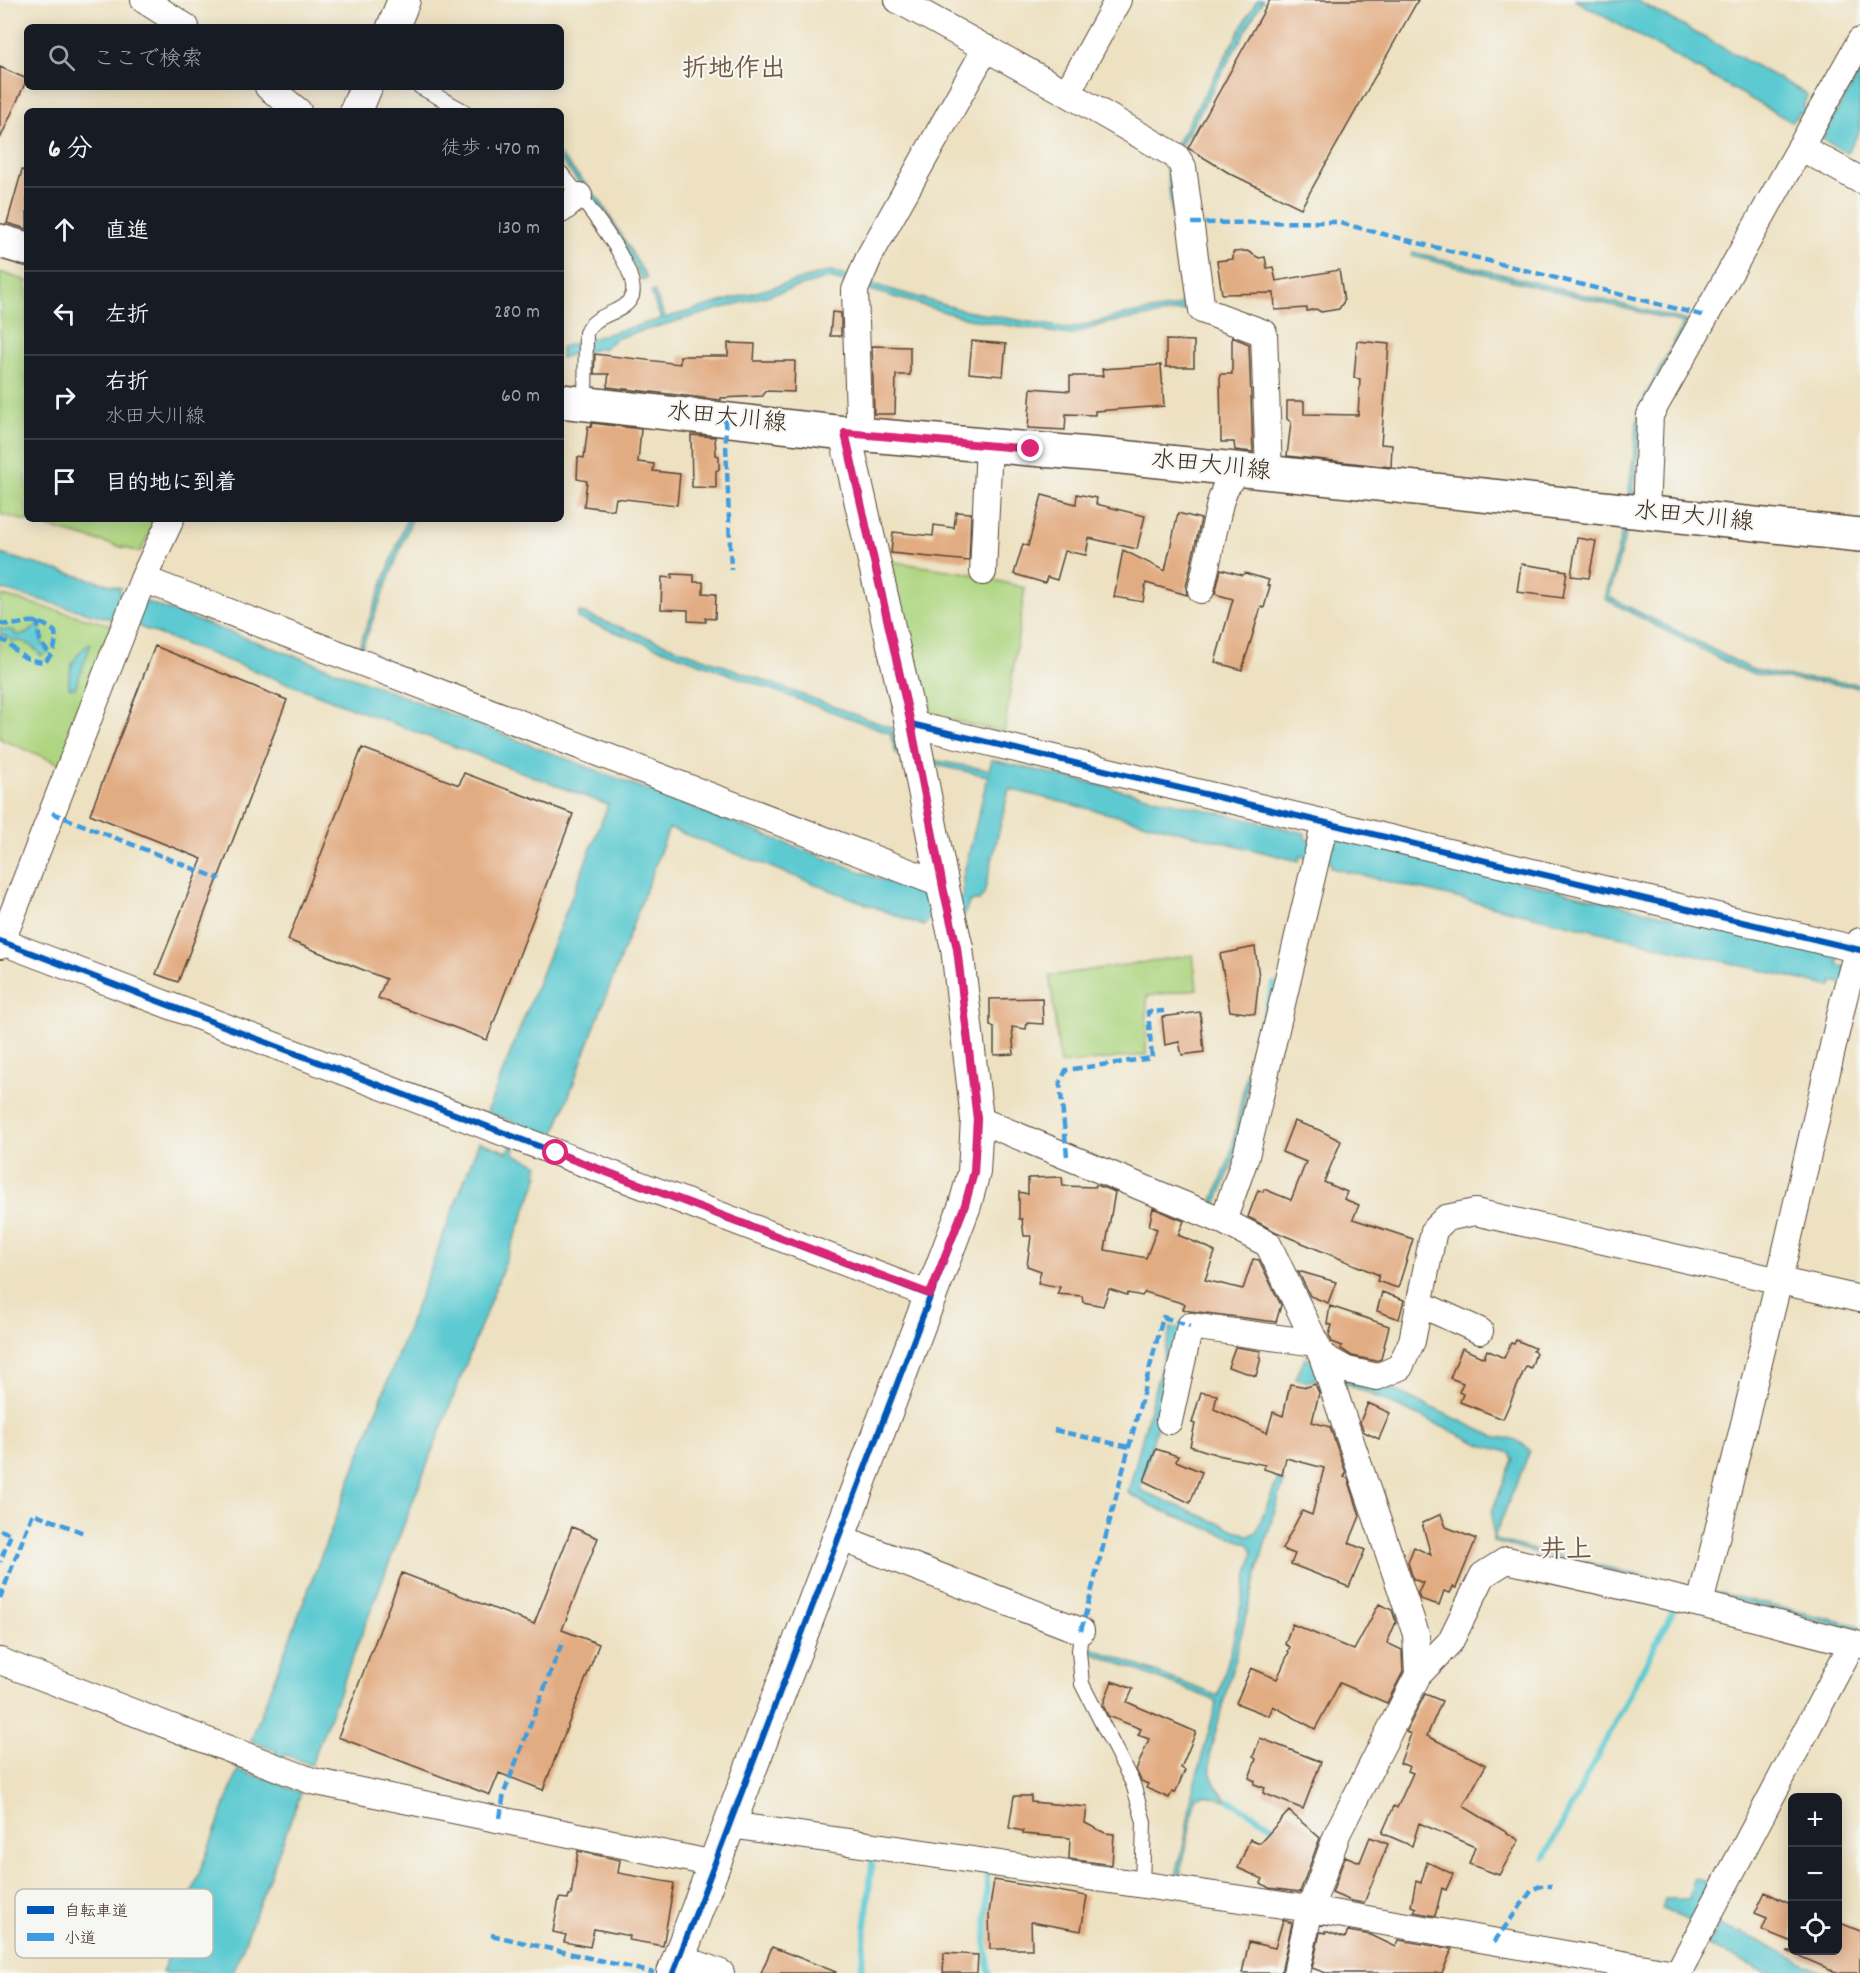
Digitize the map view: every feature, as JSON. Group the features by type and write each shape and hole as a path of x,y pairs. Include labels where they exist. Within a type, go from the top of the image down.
{"main road":[{"path":"0,241 24,248"},
{"name":"水田大川線","path":"573,402 850,433 1112,456 1860,535"}],"street":[{"path":"144,0 181,24"},
{"path":"394,24 404,0"},
{"path":"898,0 1176,156 1183,167 1202,310 1264,333 1253,472 1225,488 1201,590"},
{"path":"1067,93 1118,0"},
{"path":"1646,513 1650,415 1860,41"},
{"path":"722,1973 676,1965 965,1205 974,1172 977,1119 957,948 850,433 859,416 855,290 870,255 986,48"},
{"path":"272,90 294,108"},
{"path":"357,108 365,90"},
{"path":"1800,147 1860,180"},
{"path":"983,572 989,446"},
{"path":"170,522 141,584 0,943 930,1294"},
{"path":"141,584 943,888"},
{"path":"911,724 1323,826 1858,950 1844,998 1779,1280 1700,1604"},
{"path":"1223,1221 1246,1156 1323,826"},
{"path":"977,1119 1223,1221 1268,1244 1319,1349 1416,1634 1418,1675"},
{"path":"1169,1421 1190,1326 1319,1349 1347,1370 1377,1377 1400,1367 1412,1341 1434,1230 1446,1218 1475,1212 1860,1299"},
{"path":"1420,1304 1480,1331"},
{"path":"838,1537 1081,1631"},
{"path":"730,1825 1310,1909 1676,1973 1856,1644 1700,1604 1508,1560 1483,1575 1450,1642 1418,1675 1338,1832 1310,1909 1296,1973"},
{"path":"0,1661 312,1781 715,1864"}],"lane":[{"path":"426,90 458,108"},
{"path":"564,183 570,203 594,214 625,263 634,286 631,299 622,307 590,323 585,333 573,402"},
{"path":"1081,1631 1079,1651 1082,1684 1132,1784 1144,1822 1142,1885"}],"green space":[{"path":"0,272 24,280 24,521 0,514"},
{"path":"29,522 155,522 140,552"},
{"path":"888,561 968,573 1025,588 1004,733 927,714"},
{"path":"0,595 115,626 63,765 0,739"},
{"path":"1193,955 1197,989 1147,996 1146,1055 1060,1064 1050,976"}],"water":[{"path":"1257,0 1263,0 1180,147 1176,145"},
{"path":"1575,0 1636,0 1803,92 1807,95 1803,107 1809,111 1804,117 1799,112 1792,122"},
{"path":"1860,72 1860,130 1847,153 1822,139 1827,130 1823,128 1825,122 1830,123"},
{"path":"564,159 601,202 647,278 642,280 608,217 564,165"},
{"path":"1172,169 1187,301 1191,303 1190,307 1181,311 1107,323 1070,335 969,319 867,289 868,283 966,311 1070,329 1118,316 1176,307 1182,303 1167,171"},
{"path":"1413,252 1688,321 1643,411 1632,501 1628,500 1639,408 1684,323 1412,256"},
{"path":"830,271 850,277 848,283 829,278 617,338 604,348 564,357 564,346 661,319 651,293 654,291 665,318"},
{"path":"1625,521 1629,521 1609,597 1751,669 1783,676 1860,684 1860,687 1785,679 1739,669 1605,599"},
{"path":"406,522 411,522 360,653 357,652"},
{"path":"0,554 121,588 119,592 350,676 927,897 927,903 931,905 951,903 963,895 963,877 988,776 932,764 931,760 989,770 992,760 1305,833 1305,839 1335,846 1338,838 1839,957 1837,965 1860,971 1860,989 1833,981 1832,987 1331,868 1331,862 1300,856 1299,861 1009,789 984,894 979,901 970,901 963,917 938,922 929,918 924,926 669,828 554,1135 523,1126 516,1127 517,1123 487,1112 608,805 142,628 117,615 114,620 0,589"},
{"path":"579,612 892,728 898,750 902,752 903,757 896,754 890,733 577,618"},
{"path":"36,625 40,625 42,642 47,652 41,656 28,644 12,641 0,634 0,629 15,631 15,635 25,634"},
{"path":"90,643 75,688 69,687 73,662"},
{"path":"1251,1049 1254,1050 1234,1160 1215,1207 1211,1205 1230,1158"},
{"path":"479,1142 508,1152 511,1145 515,1147 514,1154 539,1165 536,1174 539,1175 311,1765 284,1754 274,1782 301,1793 233,1973 162,1973 168,1958 213,1958 213,1889 193,1889 238,1770 266,1779 277,1751 251,1740"},
{"path":"1171,1327 1182,1329 1140,1490 1249,1536 1256,1532 1278,1479 1284,1481 1267,1536 1210,1753 1210,1768 1215,1785 1230,1801 1206,1795 1196,1796 1180,1876 1176,1875 1185,1839 1192,1794 1217,1701 1087,1651 1089,1647 1218,1696 1231,1651 1253,1552 1249,1544 1158,1509 1128,1493"},
{"path":"1305,1357 1320,1367 1385,1386 1493,1436 1513,1440 1526,1447 1530,1451 1495,1535 1495,1540 1697,1589 1696,1592 1493,1542 1492,1511 1513,1460 1511,1453 1482,1445 1342,1381 1318,1378 1306,1382 1296,1379"},
{"path":"1715,1592 1860,1626 1860,1630 1714,1596"},
{"path":"1694,1878 1711,1884 1691,1924 1662,1909 1665,1899 1689,1899"},
{"path":"1718,1925 1738,1933 1741,1932 1817,1970 1828,1973 1767,1973 1708,1945"}],"building":[{"path":"1270,0 1418,0 1301,208 1229,173 1188,148"},
{"path":"0,67 24,78 24,86 0,139"},
{"path":"22,170 24,170 24,228 7,223"},
{"path":"1247,251 1259,258 1265,257 1267,268 1273,267 1276,281 1339,270 1344,301 1339,309 1321,312 1316,309 1307,311 1307,308 1275,310 1274,293 1222,294 1217,261 1233,259 1233,252"},
{"path":"832,312 841,313 841,336 830,336"},
{"path":"1232,337 1249,344 1253,452 1235,450 1234,442 1221,442 1220,374 1232,374"},
{"path":"1166,340 1194,341 1194,367 1166,367"},
{"path":"972,341 1006,344 1003,376 969,373"},
{"path":"1357,341 1389,344 1381,444 1392,445 1391,467 1287,456 1291,422 1287,419 1287,401 1304,401 1304,414 1358,415 1360,379 1354,378"},
{"path":"728,343 755,344 754,361 795,361 794,392 765,391 763,396 721,398 721,400 607,387 609,374 594,374 595,354 680,364 680,356 728,356"},
{"path":"872,346 910,347 910,375 896,375 895,414 874,414"},
{"path":"1161,365 1164,406 1095,411 1095,415 1066,414 1065,430 1028,428 1031,388 1070,391 1070,376 1103,376 1102,369"},
{"path":"592,423 641,429 638,462 654,464 653,471 680,474 677,505 616,498 614,510 584,506 587,481 577,479 578,457 584,458 588,426 591,427"},
{"path":"691,435 715,437 716,455 719,456 716,488 692,487"},
{"path":"1077,494 1097,498 1096,504 1145,516 1137,549 1089,538 1086,555 1065,551 1057,580 1047,577 1045,583 1014,574 1023,544 1028,546 1042,495 1076,504"},
{"path":"956,512 971,513 969,561 891,553 893,532 933,536 934,525 954,528"},
{"path":"1178,513 1201,519 1186,587 1187,595 1146,583 1143,602 1114,597 1123,550 1165,571"},
{"path":"1577,538 1596,541 1589,578 1571,576"},
{"path":"1521,564 1567,571 1563,598 1517,592"},
{"path":"1221,569 1269,580 1267,585 1270,586 1264,608 1261,607 1242,670 1215,662 1233,599 1215,594"},
{"path":"672,574 694,575 694,582 703,582 703,593 716,594 715,619 705,618 706,622 688,621 688,610 661,609 662,577 672,578"},
{"path":"155,646 287,700 178,982 156,974 202,859 90,814"},
{"path":"362,748 459,785 464,773 573,814 487,1040 378,998 386,979 288,940"},
{"path":"1255,947 1259,977 1255,1014 1230,1011 1220,954"},
{"path":"1042,998 1043,1024 1027,1023 1026,1029 1012,1027 1014,1054 994,1055 994,1027 990,1025 990,999"},
{"path":"1200,1012 1204,1052 1182,1055 1179,1042 1165,1045 1162,1017"},
{"path":"1294,1121 1341,1141 1324,1182 1347,1192 1344,1199 1359,1205 1353,1219 1413,1239 1398,1288 1377,1281 1379,1275 1276,1232 1248,1217 1258,1190 1263,1192 1264,1189 1291,1200 1306,1162 1282,1152"},
{"path":"1062,1177 1063,1186 1095,1187 1096,1185 1115,1192 1105,1250 1146,1258 1157,1229 1149,1226 1153,1208 1184,1221 1178,1235 1215,1252 1205,1280 1243,1289 1253,1259 1259,1260 1281,1305 1276,1322 1190,1311 1183,1309 1185,1304 1145,1292 1142,1296 1128,1293 1127,1295 1109,1289 1103,1306 1083,1302 1082,1296 1057,1294 1060,1287 1038,1283 1041,1271 1027,1266 1031,1236 1024,1236 1022,1219 1019,1219 1019,1192 1028,1194 1028,1178"},
{"path":"1298,1271 1336,1282 1328,1303 1310,1296"},
{"path":"1382,1292 1404,1300 1399,1319 1377,1311"},
{"path":"1330,1306 1389,1326 1381,1359 1376,1361 1352,1356 1341,1349 1342,1346 1332,1342 1329,1335 1332,1325 1327,1324"},
{"path":"1516,1340 1535,1348 1533,1351 1536,1353 1531,1368 1526,1366 1503,1419 1460,1402 1463,1394 1459,1392 1463,1383 1450,1378 1462,1348 1484,1358 1487,1350 1504,1358 1511,1343 1514,1344"},
{"path":"1235,1347 1261,1351 1256,1376 1228,1367"},
{"path":"1290,1384 1307,1387 1315,1384 1319,1393 1312,1422 1330,1427 1346,1473 1344,1477 1348,1478 1360,1516 1349,1543 1365,1550 1349,1587 1291,1564 1295,1554 1282,1549 1302,1511 1312,1515 1324,1468 1286,1458 1282,1475 1264,1469 1265,1465 1218,1455 1190,1446 1195,1424 1192,1423 1201,1392 1217,1395 1214,1409 1267,1433 1273,1412 1283,1416"},
{"path":"1368,1403 1390,1413 1379,1439 1364,1432 1360,1422"},
{"path":"1156,1449 1178,1456 1176,1461 1202,1472 1190,1503 1144,1481"},
{"path":"1441,1514 1446,1527 1476,1539 1456,1588 1453,1587 1450,1593 1444,1591 1439,1605 1420,1599 1418,1593 1423,1583 1413,1579 1408,1562 1414,1547 1431,1555 1422,1523"},
{"path":"572,1527 598,1538 562,1630 599,1644 543,1790 499,1773 490,1795 338,1737 402,1573 534,1624"},
{"path":"1379,1604 1392,1610 1396,1622 1387,1643 1402,1650 1403,1672 1387,1703 1340,1683 1315,1729 1273,1706 1269,1716 1236,1703 1251,1668 1277,1679 1289,1652 1290,1647 1285,1644 1292,1624 1354,1650"},
{"path":"1112,1681 1133,1689 1127,1702 1196,1732 1181,1768 1185,1770 1175,1793 1172,1792 1169,1798 1146,1788 1148,1784 1141,1781 1136,1770 1149,1739 1138,1735 1141,1729 1108,1716 1103,1705"},
{"path":"1425,1694 1442,1701 1427,1736 1486,1765 1463,1806 1519,1840 1499,1875 1469,1864 1475,1847 1419,1823 1412,1846 1382,1833 1394,1806 1397,1808 1413,1773 1408,1771 1410,1767 1400,1763 1411,1734 1406,1732"},
{"path":"1260,1738 1321,1762 1303,1809 1263,1793 1265,1788 1254,1784 1255,1781 1249,1778"},
{"path":"1014,1796 1031,1796 1031,1802 1087,1807 1085,1823 1105,1833 1114,1834 1112,1865 1069,1859 1070,1838 1023,1834 1023,1831 1009,1828"},
{"path":"1289,1811 1320,1838 1300,1892 1269,1888 1261,1883 1263,1879 1238,1868 1250,1839 1260,1843"},
{"path":"1370,1837 1388,1844 1364,1903 1351,1901 1332,1893 1345,1856 1360,1862"},
{"path":"578,1851 620,1860 618,1873 674,1883 663,1946 629,1940 630,1936 594,1929 590,1947 564,1942 566,1935 553,1932 559,1898 568,1899 571,1895"},
{"path":"1427,1862 1453,1874 1446,1890 1442,1888 1435,1916 1414,1912 1416,1908 1411,1906 1416,1881 1421,1883"},
{"path":"994,1880 1087,1896 1081,1931 1031,1922 1032,1949 990,1949 989,1913"},
{"path":"1765,1892 1788,1903 1788,1940 1762,1930 1767,1918 1755,1913"},
{"path":"1283,1920 1292,1923 1281,1973 1242,1973 1249,1942 1275,1948"},
{"path":"1842,1924 1860,1931 1860,1973 1840,1973 1796,1955 1842,1955"},
{"path":"1325,1931 1345,1938 1348,1931 1371,1935 1396,1947 1399,1940 1452,1949 1442,1973 1326,1973 1312,1968 1320,1932 1325,1933"},
{"path":"772,1947 836,1972 761,1973"},
{"path":"944,1953 978,1955 977,1973 943,1973"}],"waterway":[{"path":"1252,1057 1274,984"},
{"path":"1545,1857 1673,1611"},
{"path":"1230,1801 1272,1826"},
{"path":"861,1973 872,1862"},
{"path":"987,1874 986,1949 989,1973"}],"marked path":[{"path":"1192,223 1336,222 1705,316"},
{"path":"725,419 731,570"},
{"path":"34,621 38,624 42,645 52,654"},
{"path":"0,623 8,625 39,623 55,632 56,641 53,652 45,662 26,658 0,639"},
{"path":"52,813 220,879"},
{"path":"1067,1156 1060,1083 1066,1070 1152,1058 1148,1012 1164,1011"},
{"path":"1081,1631 1163,1317 1190,1326"},
{"path":"1054,1430 1129,1447"},
{"path":"0,1598 33,1513 84,1533"},
{"path":"0,1530 11,1534 0,1562"},
{"path":"500,1818 504,1793 563,1640"},
{"path":"1494,1942 1532,1890 1540,1886 1552,1886"},
{"path":"491,1935 654,1973"}],"cycle path":[{"path":"673,1973 965,1205 974,1172 977,1119 957,948 911,724 845,433"},
{"path":"911,724 1860,950"},
{"path":"0,941 930,1295"}],"district":[{"name":"折地作出","path":"734,70"},
{"name":"井上","path":"1566,1551"}],"route":[{"path":"556,1153 930,1294 965,1205 974,1172 977,1119 957,948 911,724 845,433 1031,449"}]}
